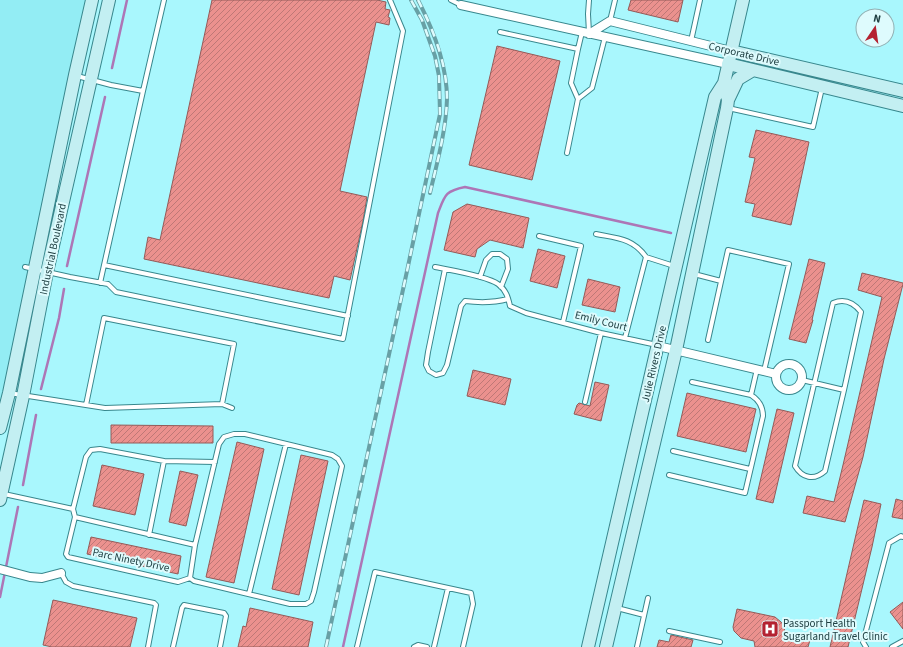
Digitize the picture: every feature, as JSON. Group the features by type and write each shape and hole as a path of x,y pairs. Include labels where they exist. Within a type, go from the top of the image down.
{"street":[{"name":"Industrial Boulevard","path":"0,428 9,393 30,268 92,0"},
{"name":"Industrial Boulevard","path":"1,497 23,396 47,272 109,0"},
{"name":"Julie Rivers Drive","path":"588,647 715,98 724,83 743,0"},
{"name":"Corporate Drive","path":"461,5 728,64 903,106"},
{"name":"Corporate Drive","path":"610,21 691,42 903,91"},
{"path":"586,33 610,21"},
{"path":"688,55 691,42"},
{"path":"727,104 738,79 753,70"},
{"name":"Julie Rivers Drive","path":"606,647 640,497 676,350 692,274 727,104 724,83"},
{"path":"677,267 692,274"},
{"name":"Emily Court","path":"658,346 776,374"},
{"path":"784,364 792,364 800,368 803,376 802,380 797,387 789,390 784,389 778,383 776,374 784,364"},
{"path":"623,494 640,497"},
{"path":"0,569 30,577 42,578 61,573"}],"lane":[{"path":"100,283 164,0"},
{"path":"30,268 108,284 116,292 343,339 403,31 390,0"},
{"path":"451,0 461,5"},
{"path":"566,153 578,99 571,83 578,50 586,33 589,0"},
{"path":"610,21 614,0"},
{"path":"691,42 700,0"},
{"path":"500,32 578,50"},
{"path":"578,99 592,88 605,37"},
{"path":"75,75 143,91"},
{"path":"727,104 813,127 822,86"},
{"path":"596,234 624,240 634,244 646,257 677,267"},
{"path":"539,236 581,246 563,322"},
{"path":"708,340 728,250 789,264 760,370 751,395"},
{"path":"435,267 480,277 498,284 501,287 508,269 507,259 500,254 492,254 486,260 480,277"},
{"path":"626,338 646,257"},
{"path":"104,265 348,316"},
{"path":"445,269 428,352 426,365 429,372 436,375 443,373 447,365 461,306 465,300 483,303 508,298"},
{"path":"692,274 721,281"},
{"name":"Emily Court","path":"501,287 506,292 510,306 526,313 658,346"},
{"path":"839,301 846,301 853,304 861,312 844,390 825,471 819,476 809,477 800,473 795,466 833,303 839,301"},
{"path":"86,405 104,318 234,344 222,404"},
{"path":"585,402 601,332"},
{"path":"802,380 844,390"},
{"path":"669,475 744,493 750,469 763,410 757,399 751,395 692,382"},
{"path":"9,393 105,408 222,404 232,408"},
{"path":"234,434 245,434 332,455 338,459 342,466 311,601 306,604 290,604 194,581 190,578 215,462 219,444 224,436 234,434"},
{"path":"249,594 286,444"},
{"path":"196,545 75,517 73,509 86,457 91,450 100,449 164,461 215,462"},
{"path":"673,450 750,469"},
{"path":"149,535 164,461"},
{"path":"1,497 73,509"},
{"name":"Parc Ninety Drive","path":"75,517 66,554 68,558 178,582 190,578"},
{"path":"866,647 864,642 889,543 901,536 903,537"},
{"path":"357,647 374,572 471,593 473,604 463,647"},
{"path":"61,573 66,582 73,586 154,603 156,605 148,647"},
{"path":"434,647 448,588"},
{"path":"636,647 648,598"},
{"path":"173,647 184,605 224,613 226,616 220,647"},
{"path":"615,608 644,615"},
{"path":"669,631 720,642"},
{"path":"892,647 903,641"},
{"path":"414,647 418,644 427,647"}],"shaded area":[{"path":"0,0 88,0 0,418"}],"building":[{"path":"212,0 377,0 386,2 385,9 390,10 388,17 390,18 389,25 376,22 340,191 367,197 363,221 350,280 334,276 329,298 144,259 148,237 160,240"},
{"path":"631,0 683,0 678,22 628,10"},
{"path":"497,46 560,61 532,180 469,165"},
{"path":"756,130 809,142 791,225 752,216 755,204 745,202 755,158 749,157"},
{"path":"467,204 529,218 523,248 490,240 477,249 475,257 444,250 453,212"},
{"path":"538,249 565,256 557,288 530,281"},
{"path":"809,259 825,263 813,320 806,343 789,339"},
{"path":"862,273 903,284 884,359 863,457 845,522 803,513 807,496 834,502 882,297 858,290"},
{"path":"588,279 620,287 615,312 582,305"},
{"path":"473,370 511,379 505,405 467,396"},
{"path":"595,382 609,385 601,421 574,414 579,403 590,406"},
{"path":"687,393 756,409 746,452 677,436"},
{"path":"777,409 794,413 773,503 756,499"},
{"path":"111,425 213,426 213,443 111,443"},
{"path":"237,442 264,449 234,583 206,577"},
{"path":"301,455 328,461 299,595 272,589"},
{"path":"102,465 144,474 135,515 93,506"},
{"path":"180,471 198,475 186,526 169,522"},
{"path":"896,499 903,501 903,519 892,517"},
{"path":"864,500 881,504 872,547 848,647 830,647"},
{"path":"91,537 181,556 178,574 87,554"},
{"path":"53,600 137,618 130,647 52,647 43,645"},
{"path":"903,602 903,629 890,612"},
{"path":"250,608 313,622 308,647 238,647 243,626 246,627"},
{"path":"737,609 775,617 784,626 785,634 810,640 808,647 755,647 754,641 741,638 734,631 733,627"},
{"path":"671,635 693,640 691,647 657,647 659,640 669,642"}],"waterway":[{"path":"112,68 127,0"},
{"path":"67,266 105,97"},
{"path":"343,647 438,213 444,198 453,190 465,187 671,233"},
{"path":"41,389 59,318 64,289"},
{"path":"23,485 36,415"},
{"path":"0,597 18,507"}],"railway":[{"path":"326,647 440,114 439,76 435,56 422,20 411,0"},
{"path":"418,0 434,36 442,60 445,73 447,99 441,147 430,193"}],"place":[{"name":"Passport Health Sugarland Travel Clinic","path":"770,629"}]}
